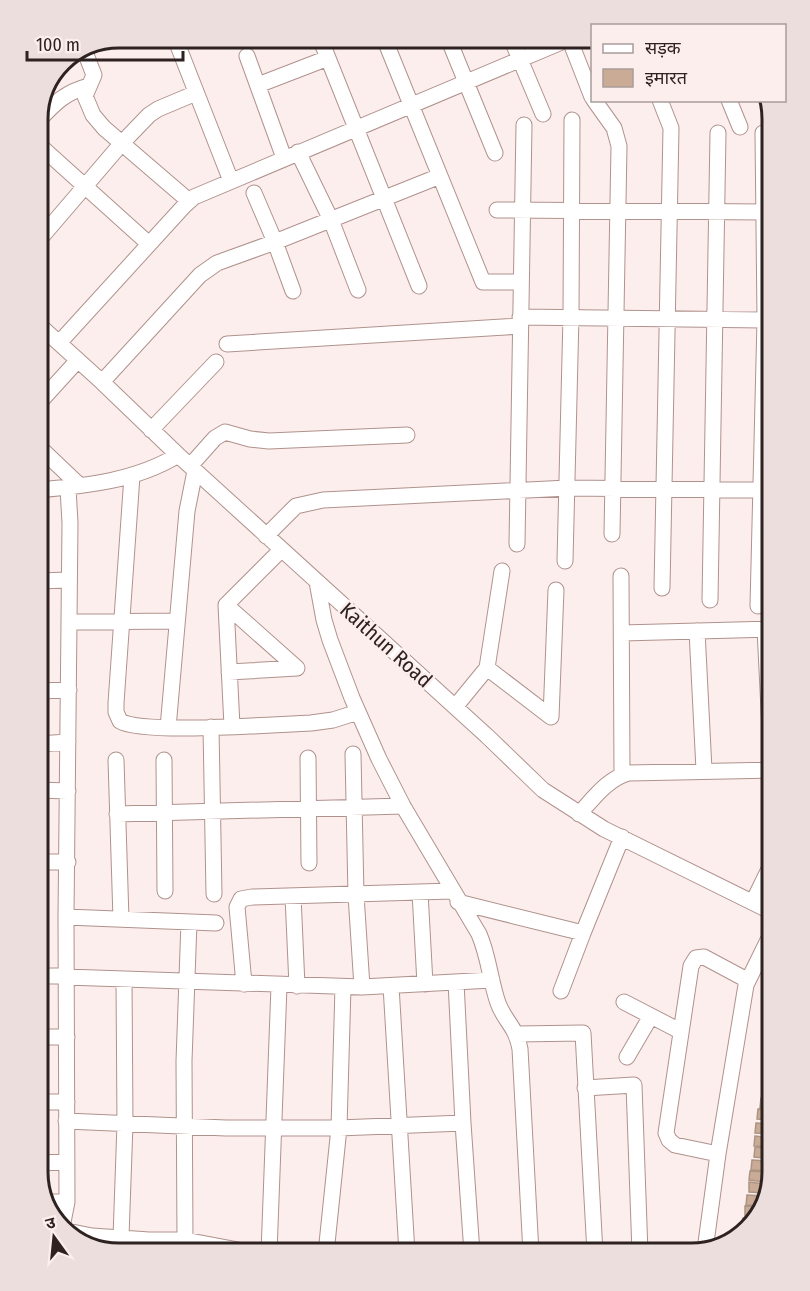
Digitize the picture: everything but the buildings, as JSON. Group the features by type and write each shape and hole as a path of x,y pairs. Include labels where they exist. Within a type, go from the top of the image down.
{"street":[{"path":"179,48 231,181"},
{"path":"324,48 386,198 419,286"},
{"path":"388,48 483,282 521,282"},
{"path":"452,48 495,153"},
{"path":"515,48 543,114"},
{"path":"59,343 189,201 291,155 547,48"},
{"path":"574,48 591,94"},
{"path":"87,56 94,75 85,96 93,115 189,201"},
{"path":"247,56 291,155 331,220 358,290"},
{"path":"258,85 328,58"},
{"path":"49,110 62,96 89,86"},
{"path":"48,230 122,143 153,112 196,93"},
{"path":"595,102 611,122 618,140 612,534"},
{"path":"661,102 671,128 662,588"},
{"path":"730,102 740,127"},
{"path":"565,561 571,316 572,120"},
{"path":"517,544 524,125"},
{"path":"710,600 718,133"},
{"path":"48,153 149,244"},
{"path":"102,382 205,270 217,263 440,176"},
{"path":"254,193 293,291"},
{"path":"496,210 762,212"},
{"path":"227,344 571,316 762,320"},
{"name":"Kaithun Road","path":"48,333 543,790 604,829 762,907"},
{"path":"48,393 78,360"},
{"path":"151,430 216,362"},
{"path":"168,728 186,511 193,468 215,438 225,432 250,439 269,441 407,435"},
{"path":"48,489 132,476 151,470 178,455"},
{"path":"48,457 74,486 70,523 69,580 66,1207"},
{"path":"132,476 116,703 118,718 127,724 168,728 211,727 311,723 333,720 358,712"},
{"path":"266,536 290,510 309,502 568,488 762,490"},
{"path":"232,726 226,605 281,550"},
{"path":"758,606 762,554"},
{"path":"455,707 487,668 502,571"},
{"path":"621,576 622,774"},
{"path":"48,581 69,580"},
{"path":"317,582 327,630 358,712 403,806 479,934 500,1006 517,1034 520,1049 530,1243"},
{"path":"487,668 551,717 556,590"},
{"path":"226,605 297,668 229,672"},
{"path":"69,622 177,621"},
{"path":"622,633 762,629"},
{"path":"697,631 704,770"},
{"path":"48,691 69,690"},
{"path":"211,727 214,894"},
{"path":"48,743 68,742"},
{"path":"353,754 356,895 362,987"},
{"path":"308,758 309,863"},
{"path":"116,760 121,919"},
{"path":"164,760 165,891"},
{"path":"579,814 608,783 622,774 762,770"},
{"path":"48,790 68,791"},
{"path":"117,814 403,806"},
{"path":"561,991 582,933 622,837"},
{"path":"48,862 68,862"},
{"path":"753,902 762,884"},
{"path":"420,892 425,984"},
{"path":"244,984 237,907 242,899 252,897 420,892 455,896 582,933"},
{"path":"292,896 297,986"},
{"path":"66,917 216,923"},
{"path":"185,1240 186,981 189,922"},
{"path":"706,1242 747,980 762,951"},
{"path":"718,1154 675,1144 669,1140 666,1133 691,966 696,958 712,959 747,980"},
{"path":"48,976 343,987 492,980"},
{"path":"121,1237 125,1124 124,979"},
{"path":"456,982 471,1243"},
{"path":"269,1243 279,986"},
{"path":"391,986 407,1243"},
{"path":"327,1243 339,1128 343,987"},
{"path":"624,1002 680,1031"},
{"path":"627,1057 651,1016"},
{"path":"517,1034 583,1033 594,1243"},
{"path":"48,1037 67,1037"},
{"path":"585,1088 634,1085 640,1243"},
{"path":"48,1102 67,1102"},
{"path":"66,1121 185,1127 274,1128 463,1123"},
{"path":"48,1162 67,1162"},
{"path":"55,1202 67,1202"},
{"path":"99,1240 121,1237 138,1243"},
{"path":"170,1243 185,1240 201,1243"}]}
